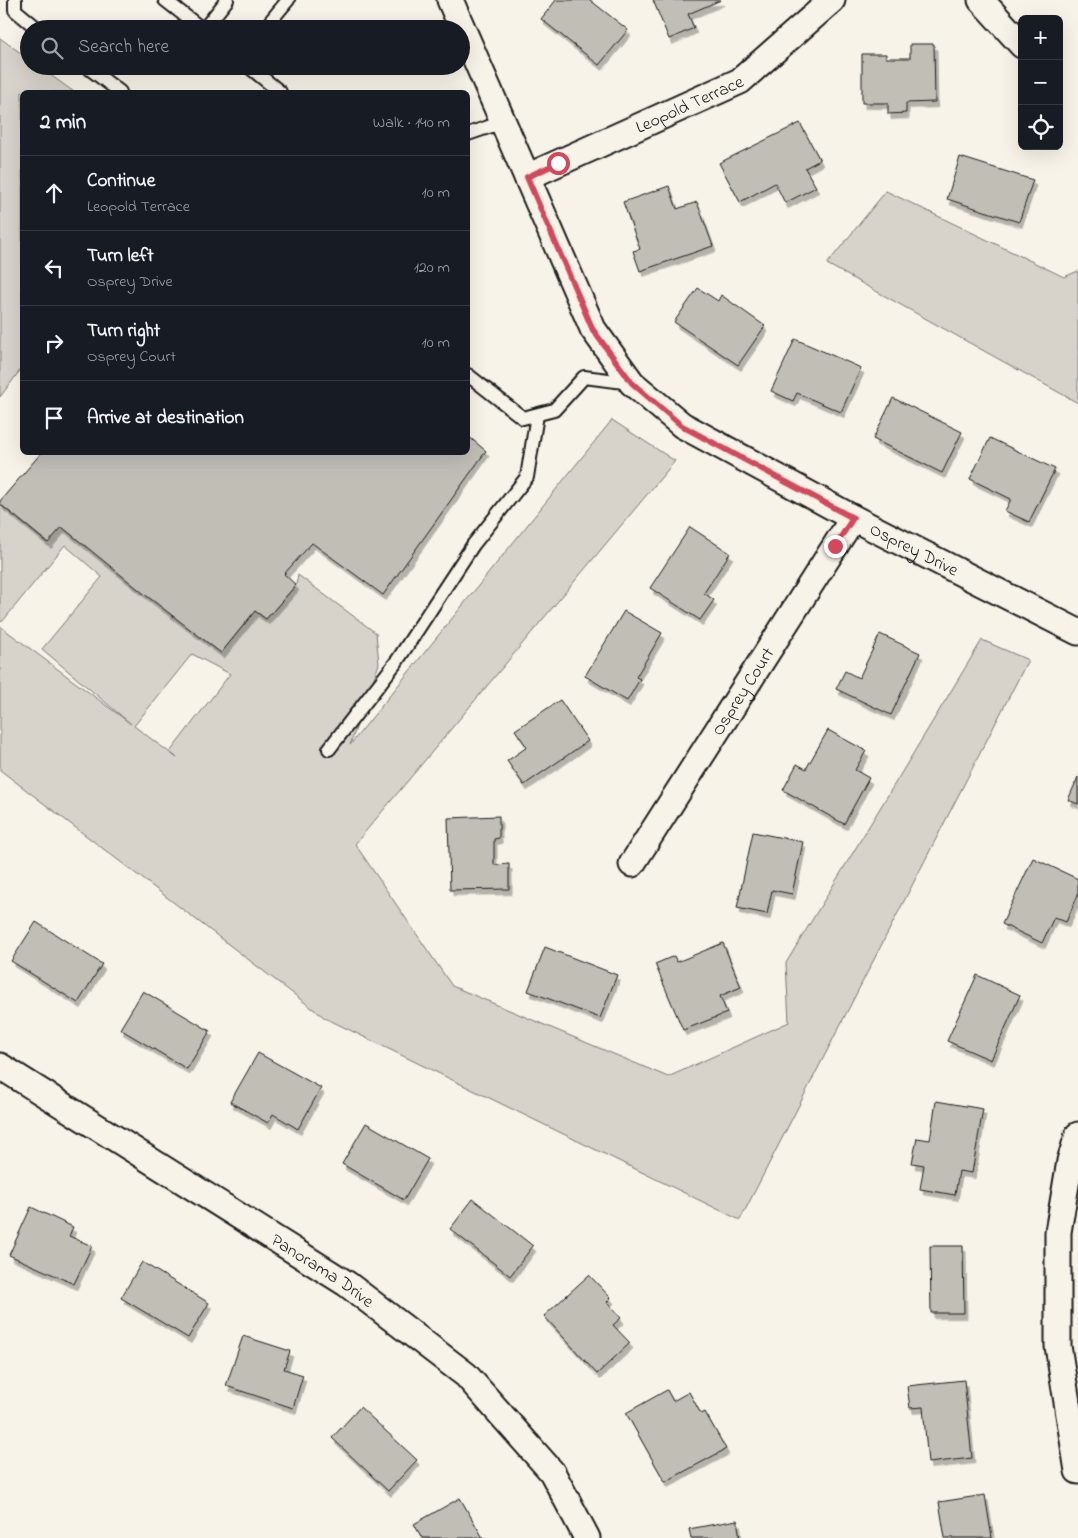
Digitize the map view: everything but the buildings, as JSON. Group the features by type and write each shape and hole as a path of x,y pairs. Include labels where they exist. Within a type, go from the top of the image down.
{"street":[{"name":"Osprey Drive","path":"450,0 459,20"},
{"name":"Leopold Terrace","path":"527,177 740,81 832,0"},
{"path":"981,0 1018,40"},
{"name":"Osprey Drive","path":"470,46 593,330 632,383 682,426 853,518 1078,632"},
{"name":"Osprey Court","path":"632,864 853,518"},
{"name":"Panorama Drive","path":"0,1066 347,1284 466,1375 552,1472 587,1538"},
{"path":"1078,1135 1070,1161 1058,1232 1058,1346 1078,1471"}],"lane":[{"path":"15,0 15,10 27,20"},
{"path":"165,0 191,20"},
{"path":"210,20 227,0"},
{"path":"271,20 288,0"},
{"path":"98,75 117,90"},
{"path":"259,75 278,90"},
{"path":"470,133 503,122"},
{"path":"470,377 523,418 554,410 584,377 632,383"},
{"path":"328,749 397,661 473,545 527,477 537,415"}],"shaded area":[{"path":"0,38 20,52 20,75 50,75 71,90 20,90 20,371 0,397"},
{"path":"886,191 1064,277 1078,271 1078,403 827,264"},
{"path":"612,420 675,461 355,844 452,986 668,1077 789,1022 786,963 982,640 1028,660 740,1220 325,1018 0,770 0,626 131,724 42,649 102,577 65,545 2,622 0,620 0,504 47,543 62,527 221,653 255,611 266,619 296,585 298,575 376,633 379,664 350,745","holes":["192,654 230,674 170,752 177,758 134,726"]}],"route":[{"path":"558,163 527,177 593,330 632,383 682,426 853,518 835,546"}]}
